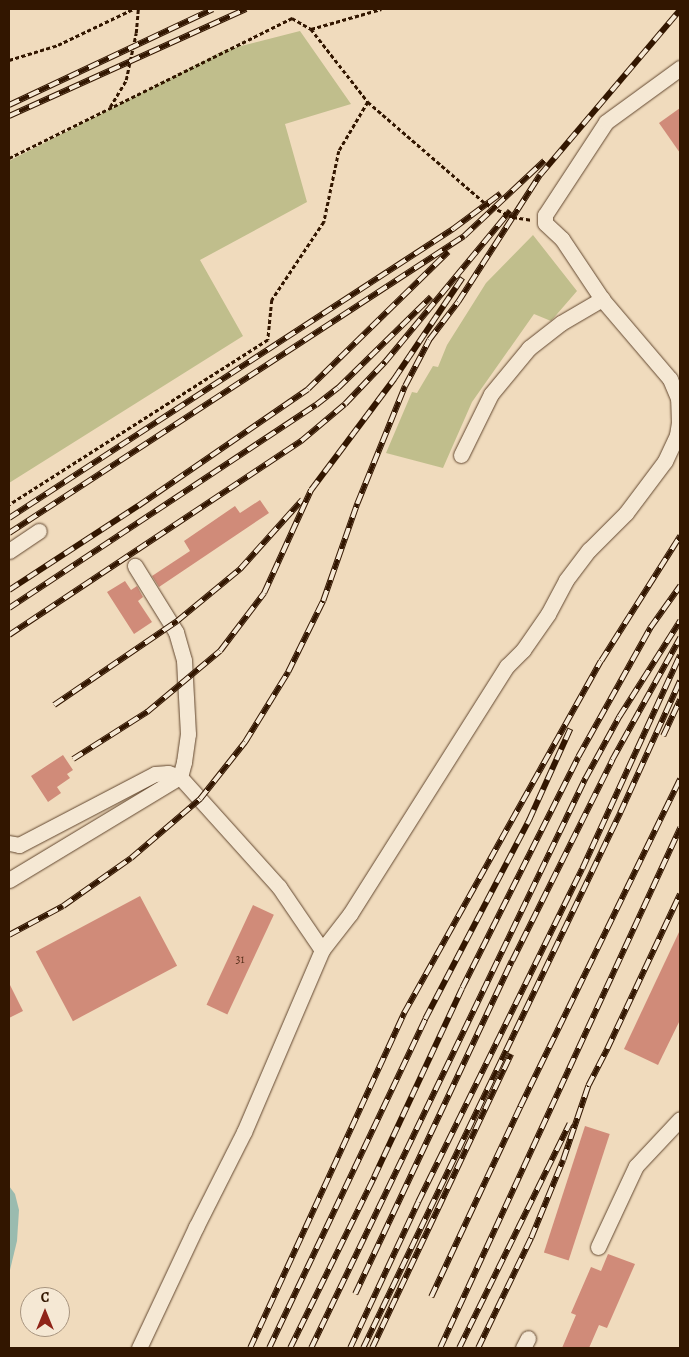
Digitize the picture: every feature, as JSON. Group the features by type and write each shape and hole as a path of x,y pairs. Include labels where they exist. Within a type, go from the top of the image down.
{"lane":[{"path":"139,1348 244,1132 322,950 350,914 507,666 523,650 548,614 566,580 589,550 626,514 665,461 677,435 679,423 678,398 670,379 602,299 562,239 545,223 545,215 606,122 680,68"},
{"path":"461,455 491,394 529,348 560,323 602,299"},
{"path":"9,551 39,531"},
{"path":"9,880 180,777 188,734 184,660 176,632 135,566"},
{"path":"9,843 19,845 155,774 168,773 180,777 279,887 322,950"},
{"path":"598,1247 636,1166 680,1119"}],"path":[{"path":"9,60 58,44 133,9"},
{"path":"110,107 126,80 136,33 138,9"},
{"path":"311,29 381,9"},
{"path":"9,158 292,18 311,29 368,102 493,209 513,217 545,223"},
{"path":"9,505 268,340 272,300 324,222 339,151 368,102"}],"shaded area":[{"path":"300,31 351,104 285,124 307,202 200,260 243,336 9,483 9,161 225,50"},
{"path":"533,235 577,291 551,321 534,314 472,402 443,468 386,453 412,392 417,393 433,366 438,367 447,345 486,283"}],"water":[{"path":"9,1186 15,1194 19,1210 17,1241 9,1274"}],"building":[{"path":"680,108 680,153 659,123"},
{"path":"260,500 269,513 159,587 152,576 190,551 184,541 235,506 240,513"},
{"path":"125,581 131,590 137,586 143,597 138,601 152,622 134,634 107,592"},
{"path":"63,755 73,770 67,774 70,778 57,787 61,793 48,802 31,776"},
{"path":"140,896 177,966 73,1021 36,951"},
{"path":"253,905 274,915 227,1014 207,1005"},
{"path":"680,930 680,1020 658,1065 624,1049"},
{"path":"9,983 23,1011 9,1018"},
{"path":"585,1126 610,1134 569,1261 544,1252"},
{"path":"608,1254 635,1264 607,1328 599,1325 589,1348 562,1348 576,1315 571,1313 591,1267 601,1271"}],"railway":[{"path":"9,105 213,9"},
{"path":"9,116 246,9"},
{"path":"9,935 63,906 131,858 200,799 245,742 288,672 323,601 357,504 405,386 429,340 458,302 540,175 680,10"},
{"path":"9,533 464,236 544,161"},
{"path":"9,518 453,229 500,194"},
{"path":"9,635 301,441 345,404 385,362 510,211"},
{"path":"9,590 138,506 308,389 448,252"},
{"path":"73,759 147,712 220,651 264,593 311,490 394,379 462,278"},
{"path":"9,608 316,405 338,388 431,297"},
{"path":"54,705 177,621 240,569 302,500"},
{"path":"250,1348 404,1013 601,661 680,536"},
{"path":"290,1348 374,1177 462,988 578,757 650,628 680,586"},
{"path":"311,1348 585,779 619,717 680,621"},
{"path":"355,1294 512,961 612,760 680,638"},
{"path":"350,1348 418,1202 582,869 680,655"},
{"path":"363,1348 620,813 680,681"},
{"path":"663,736 680,700"},
{"path":"269,1348 425,1019 529,820 570,729"},
{"path":"431,1297 520,1107 680,779"},
{"path":"440,1348 680,828"},
{"path":"478,1348 531,1238 563,1160 588,1086 680,894"},
{"path":"372,1348 511,1054"},
{"path":"459,1348 569,1124"}]}
